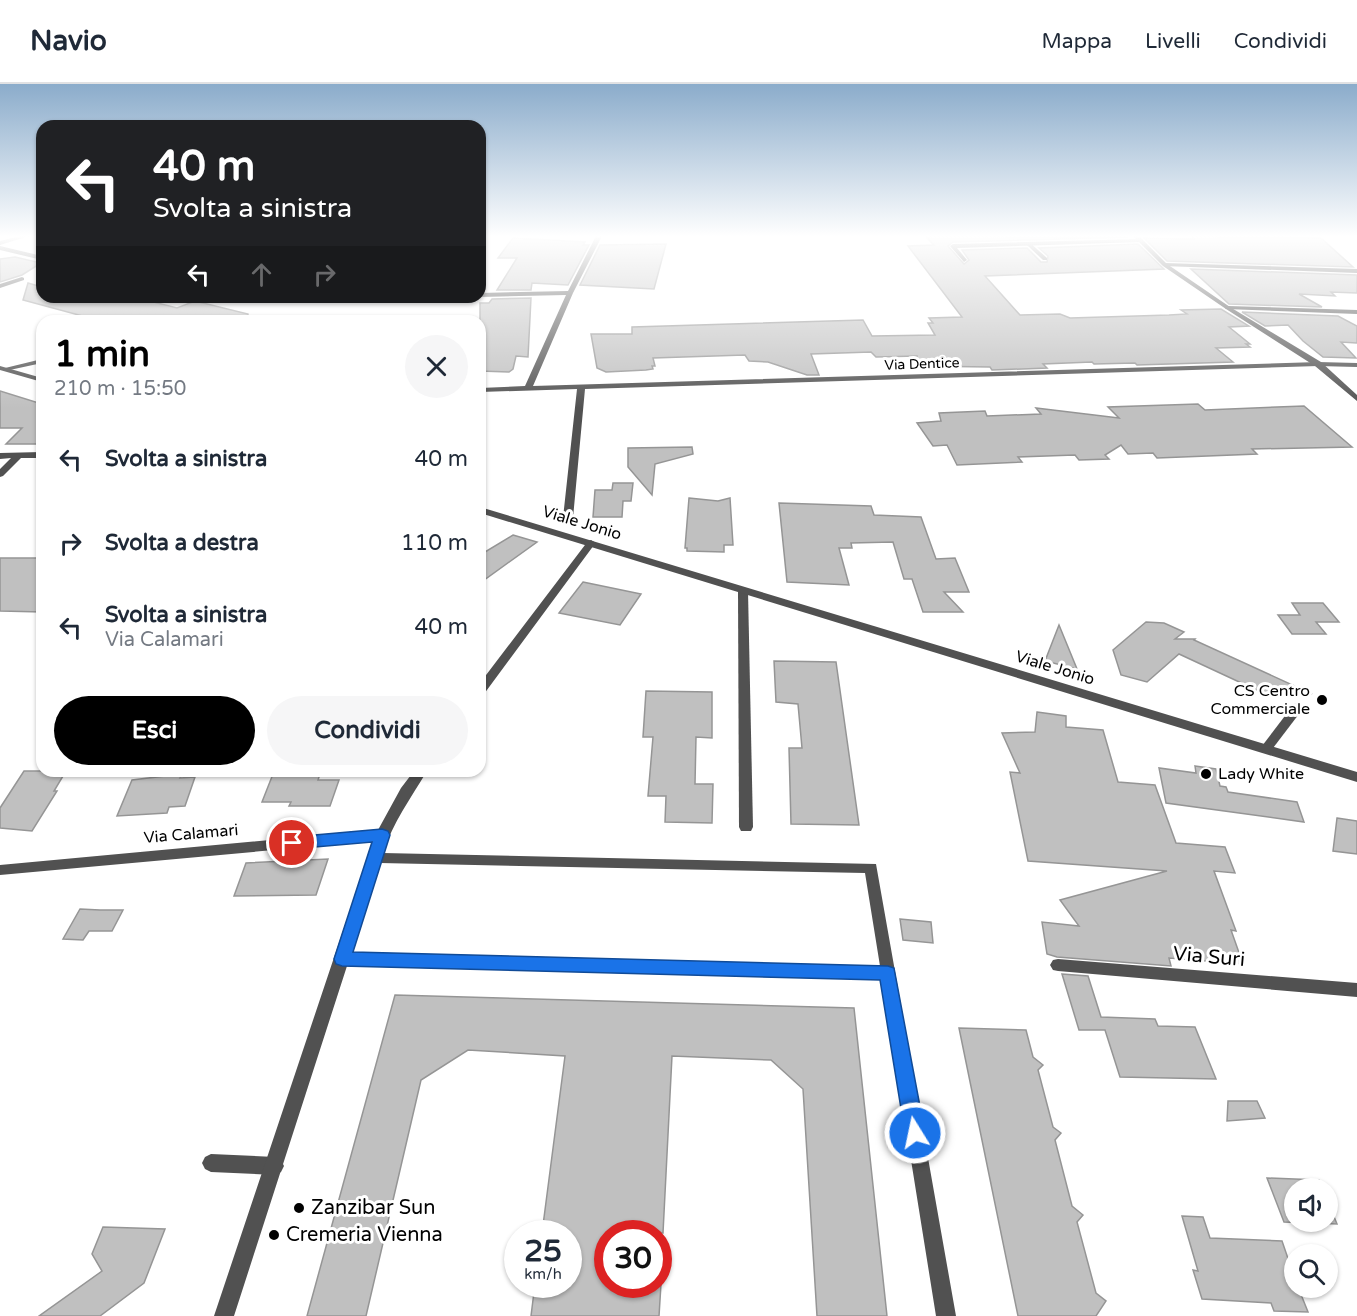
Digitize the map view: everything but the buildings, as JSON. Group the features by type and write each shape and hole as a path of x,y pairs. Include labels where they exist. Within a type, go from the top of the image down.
{"street":[{"path":"486,295 548,293"},
{"path":"527,390 570,293"},
{"path":"1207,293 1318,364 1357,399"},
{"path":"1228,308 1357,312"},
{"path":"2,368 36,362"},
{"name":"Via Dentice","path":"486,390 1318,364 1357,365"},
{"path":"2,368 36,378"},
{"path":"568,518 581,388"},
{"path":"0,474 19,455"},
{"path":"0,456 36,455"},
{"name":"Viale Jonio","path":"486,512 1357,777"},
{"path":"486,683 591,543"},
{"path":"743,591 746,827"},
{"path":"1266,749 1298,707"},
{"path":"224,1316 382,835 416,777"},
{"name":"Via Calamari","path":"0,870 382,835"},
{"path":"375,858 871,868 946,1316"},
{"path":"342,959 888,973"},
{"name":"Via Suri","path":"1058,965 1357,990"},
{"path":"211,1163 275,1166"}],"place":[{"name":"CS Centro Commerciale","path":"1322,700"},
{"name":"Lady White","path":"1206,774"},
{"name":"Zanzibar Sun","path":"299,1208"},
{"name":"Cremeria Vienna","path":"274,1235"}],"route":[{"path":"292,843 382,835 342,959 888,973 915,1133"}]}
